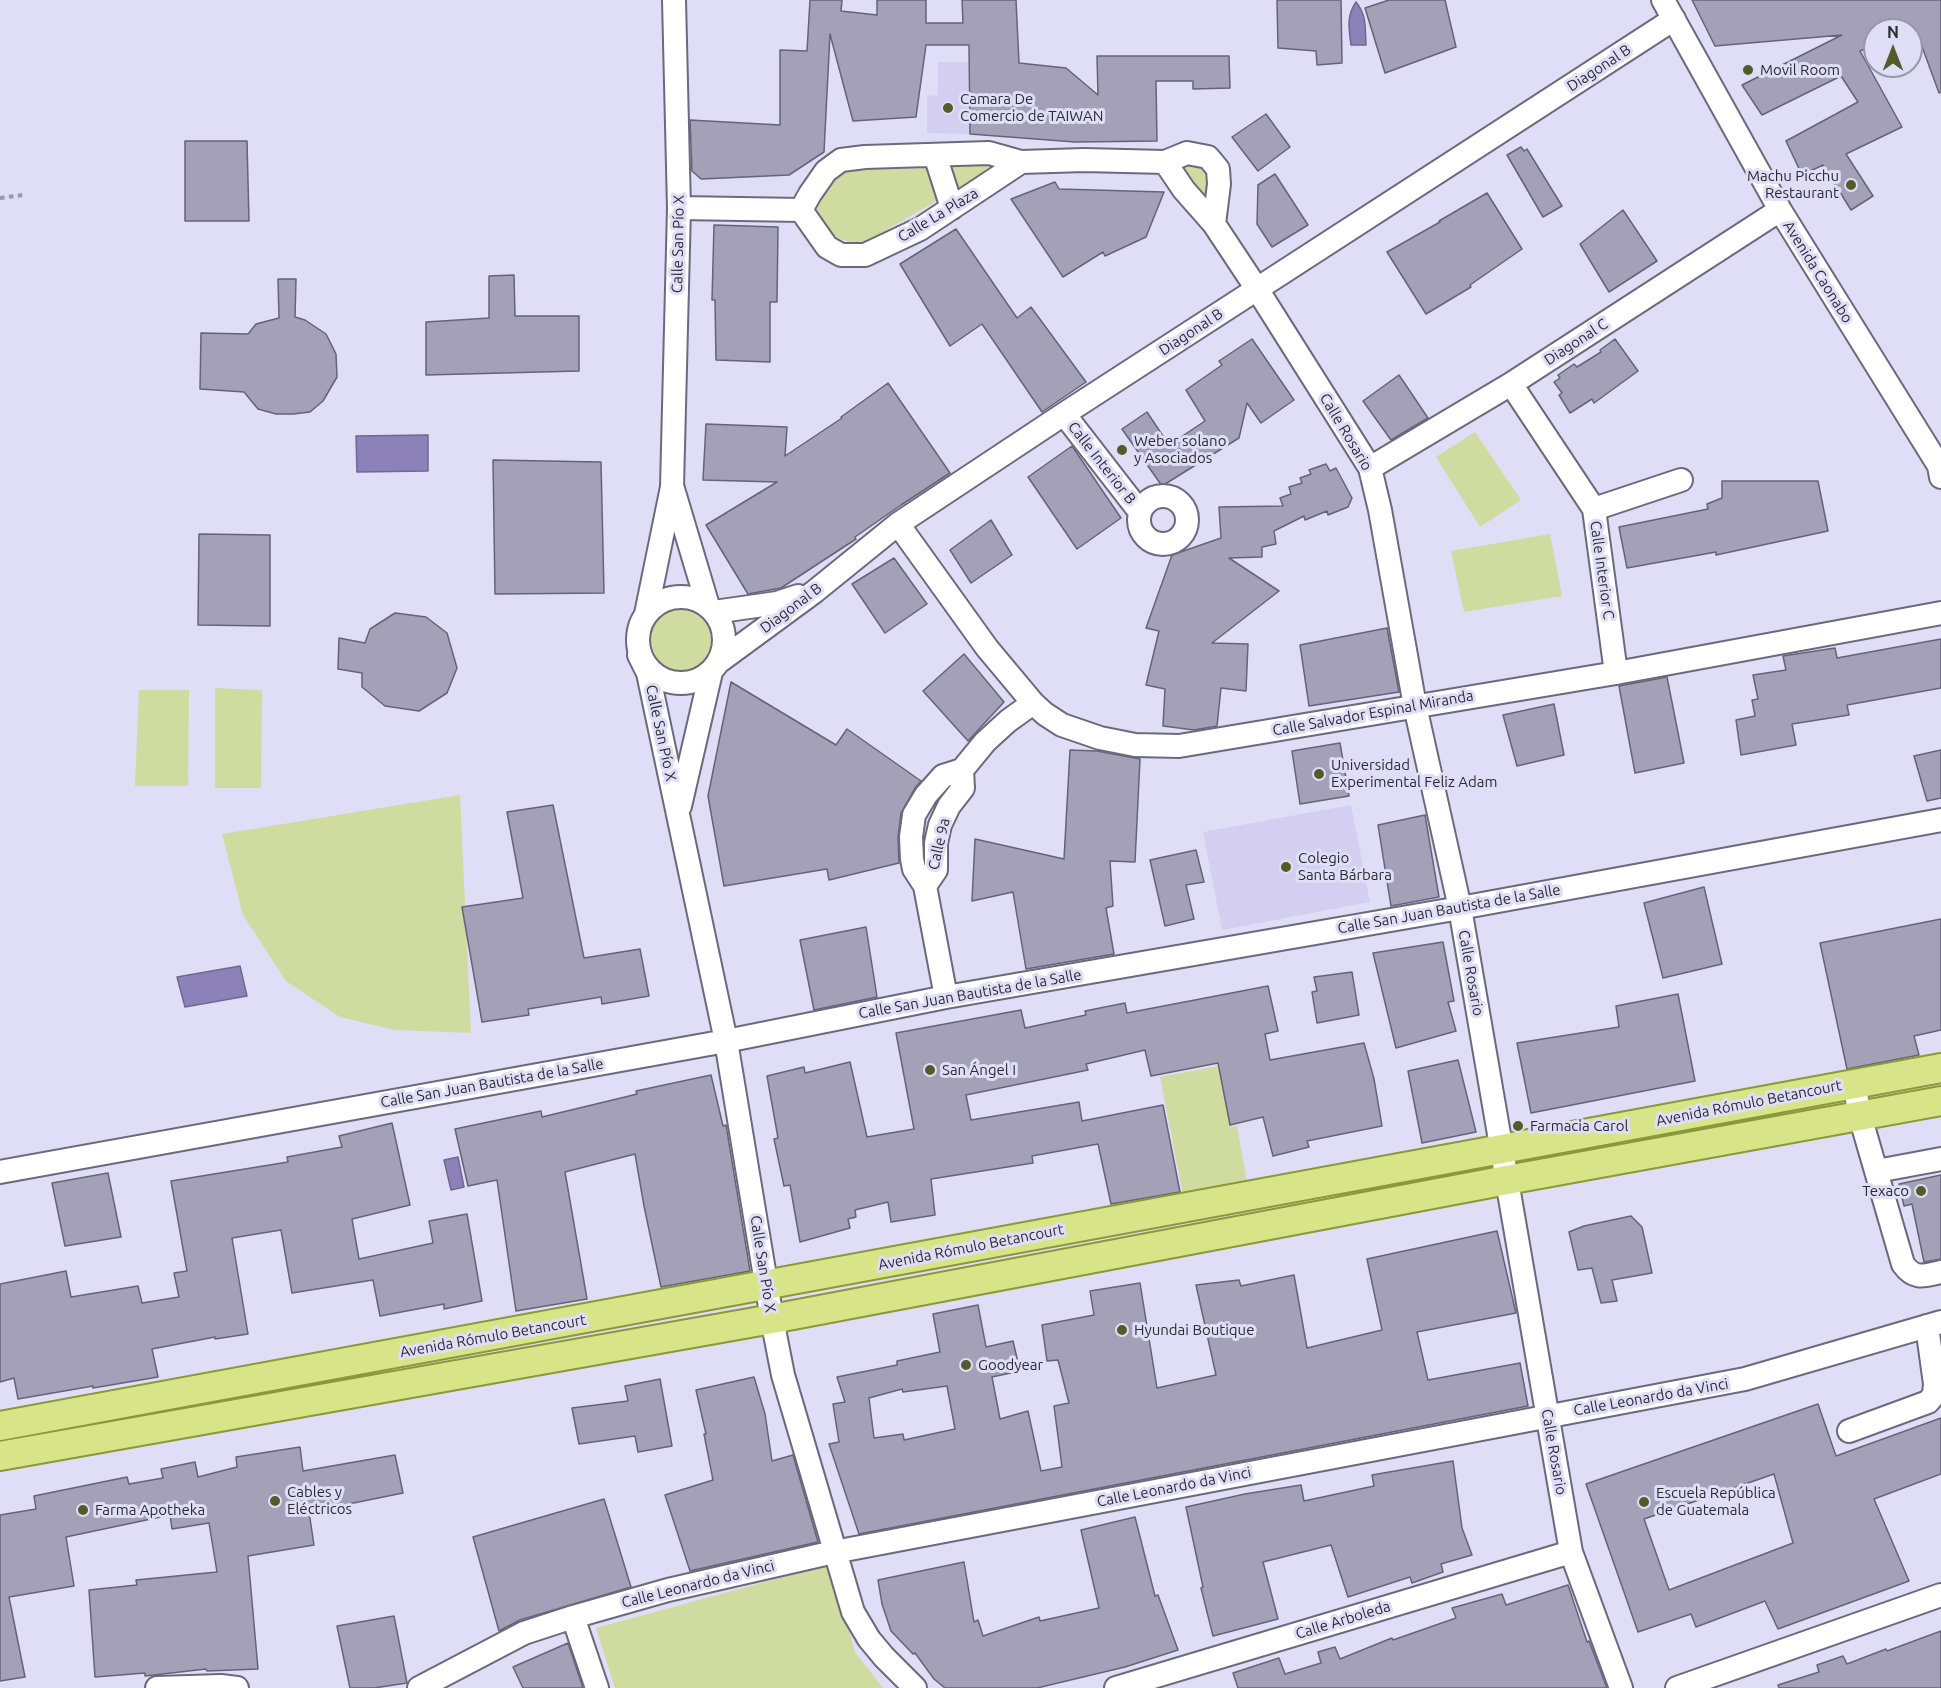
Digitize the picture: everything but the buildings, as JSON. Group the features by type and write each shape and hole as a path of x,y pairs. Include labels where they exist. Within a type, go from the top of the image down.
{"main road":[{"name":"Avenida Rómulo Betancourt","path":"0,1426 1941,1068"},
{"name":"Avenida Rómulo Betancourt","path":"0,1456 772,1319 1507,1180 1941,1101"}],"street":[{"name":"Calle San Pío X","path":"646,614 672,487 679,208 674,0"},
{"name":"Avenida Caonabo","path":"1669,10 1780,210 1940,469"},
{"name":"Diagonal B","path":"715,666 814,592 898,524 1257,289 1669,10"},
{"path":"679,208 801,210 826,171 841,160 865,157 989,153 1021,162 1084,160 1165,162 1187,153 1197,153 1208,157 1218,169 1219,184 1214,224"},
{"path":"935,155 952,208"},
{"name":"Calle La Plaza","path":"801,210 827,247 841,255 865,255 920,229 1021,162"},
{"path":"1165,162 1184,190 1214,224"},
{"name":"Diagonal C","path":"1370,468 1511,384 1780,210"},
{"name":"Calle Rosario","path":"1214,224 1370,468 1380,510 1414,706 1460,908 1571,1552 1622,1688"},
{"name":"Calle Interior C","path":"1511,384 1594,509 1616,673"},
{"name":"Calle Interior B","path":"1064,414 1140,512"},
{"path":"1594,509 1681,480"},
{"name":"Calle San Pío X","path":"672,487 711,609"},
{"name":"Calle Salvador Espinal Miranda","path":"898,524 987,648 1033,703 1062,725 1100,738 1135,745 1179,746 1616,673 1941,613"},
{"path":"711,609 777,603 814,592"},
{"path":"669,598 698,599 711,609 724,633 724,647 715,666 699,680 685,684 670,683 657,677 646,667 639,655 637,641 639,627 646,614 669,598"},
{"name":"Calle San Pío X","path":"639,655 648,673 726,1041 783,1375 853,1612 869,1640 915,1688"},
{"name":"Calle San Pío X","path":"678,813 715,666"},
{"name":"Calle 9a","path":"946,997 925,886 914,869 912,859 911,837 914,815 926,795 943,776 962,770 985,742 1033,703"},
{"name":"Calle San Juan Bautista de la Salle","path":"0,1172 726,1041 946,997 1460,908 1941,820"},
{"path":"1854,1083 1860,1116 1903,1264 1908,1272 1916,1275 1941,1272"},
{"path":"1877,1172 1941,1159"},
{"path":"1849,1431 1928,1402 1934,1395 1934,1324"},
{"name":"Calle Leonardo da Vinci","path":"419,1688 524,1633 668,1590 834,1552 1745,1379 1934,1324"},
{"name":"Calle Arboleda","path":"1116,1688 1571,1552"},
{"path":"1677,1688 1941,1595"},
{"path":"573,1617 597,1688"},
{"path":"157,1688 221,1686 237,1688"}],"path":[{"path":"0,198 23,195"}],"shaded area":[{"path":"1356,2 1364,17 1366,45 1351,45 1349,18"},
{"name":"Camara De Comercio de TAIWAN","path":"938,62 969,62 970,134 927,133 927,96 938,95"},
{"path":"428,435 428,471 357,472 356,436"},
{"name":"Colegio Santa Bárbara","path":"1351,805 1370,902 1222,930 1203,832"},
{"path":"240,966 247,996 185,1007 177,977"},
{"path":"458,1157 464,1187 451,1190 444,1160"}],"green space":[{"path":"1187,159 1212,171 1206,205 1174,168"},
{"path":"998,165 859,246 824,232 816,207 824,186 841,171"},
{"path":"1475,432 1521,500 1480,527 1436,457"},
{"path":"1550,534 1562,596 1464,612 1451,551"},
{"path":"682,607 695,610 706,617 713,628 716,641 713,654 706,665 695,672 682,675 669,672 658,665 651,654 648,641 651,628 658,617 669,610"},
{"path":"215,688 262,690 261,788 215,788"},
{"path":"139,690 189,690 188,786 135,786"},
{"path":"460,795 471,1033 394,1030 340,1017 286,981 243,915 222,834"},
{"path":"1218,1066 1230,1127 1237,1126 1247,1182 1183,1194 1160,1077"},
{"path":"831,1564 855,1652 883,1688 615,1688 596,1628"}],"place":[{"name":"Movil Room","path":"1748,70"},
{"name":"Camara De Comercio de TAIWAN","path":"948,108"},
{"name":"Machu Picchu Restaurant","path":"1851,185"},
{"name":"Weber solano y Asociados","path":"1122,450"},
{"name":"Universidad Experimental Feliz Adam","path":"1319,774"},
{"name":"Colegio Santa Bárbara","path":"1286,867"},
{"name":"San Ángel I","path":"930,1070"},
{"name":"Farmacia Carol","path":"1518,1126"},
{"name":"Texaco","path":"1921,1191"},
{"name":"Hyundai Boutique","path":"1122,1330"},
{"name":"Goodyear","path":"966,1365"},
{"name":"Cables y Eléctricos","path":"275,1501"},
{"name":"Escuela República de Guatemala","path":"1644,1502"},
{"name":"Farma Apotheka","path":"83,1510"}]}
